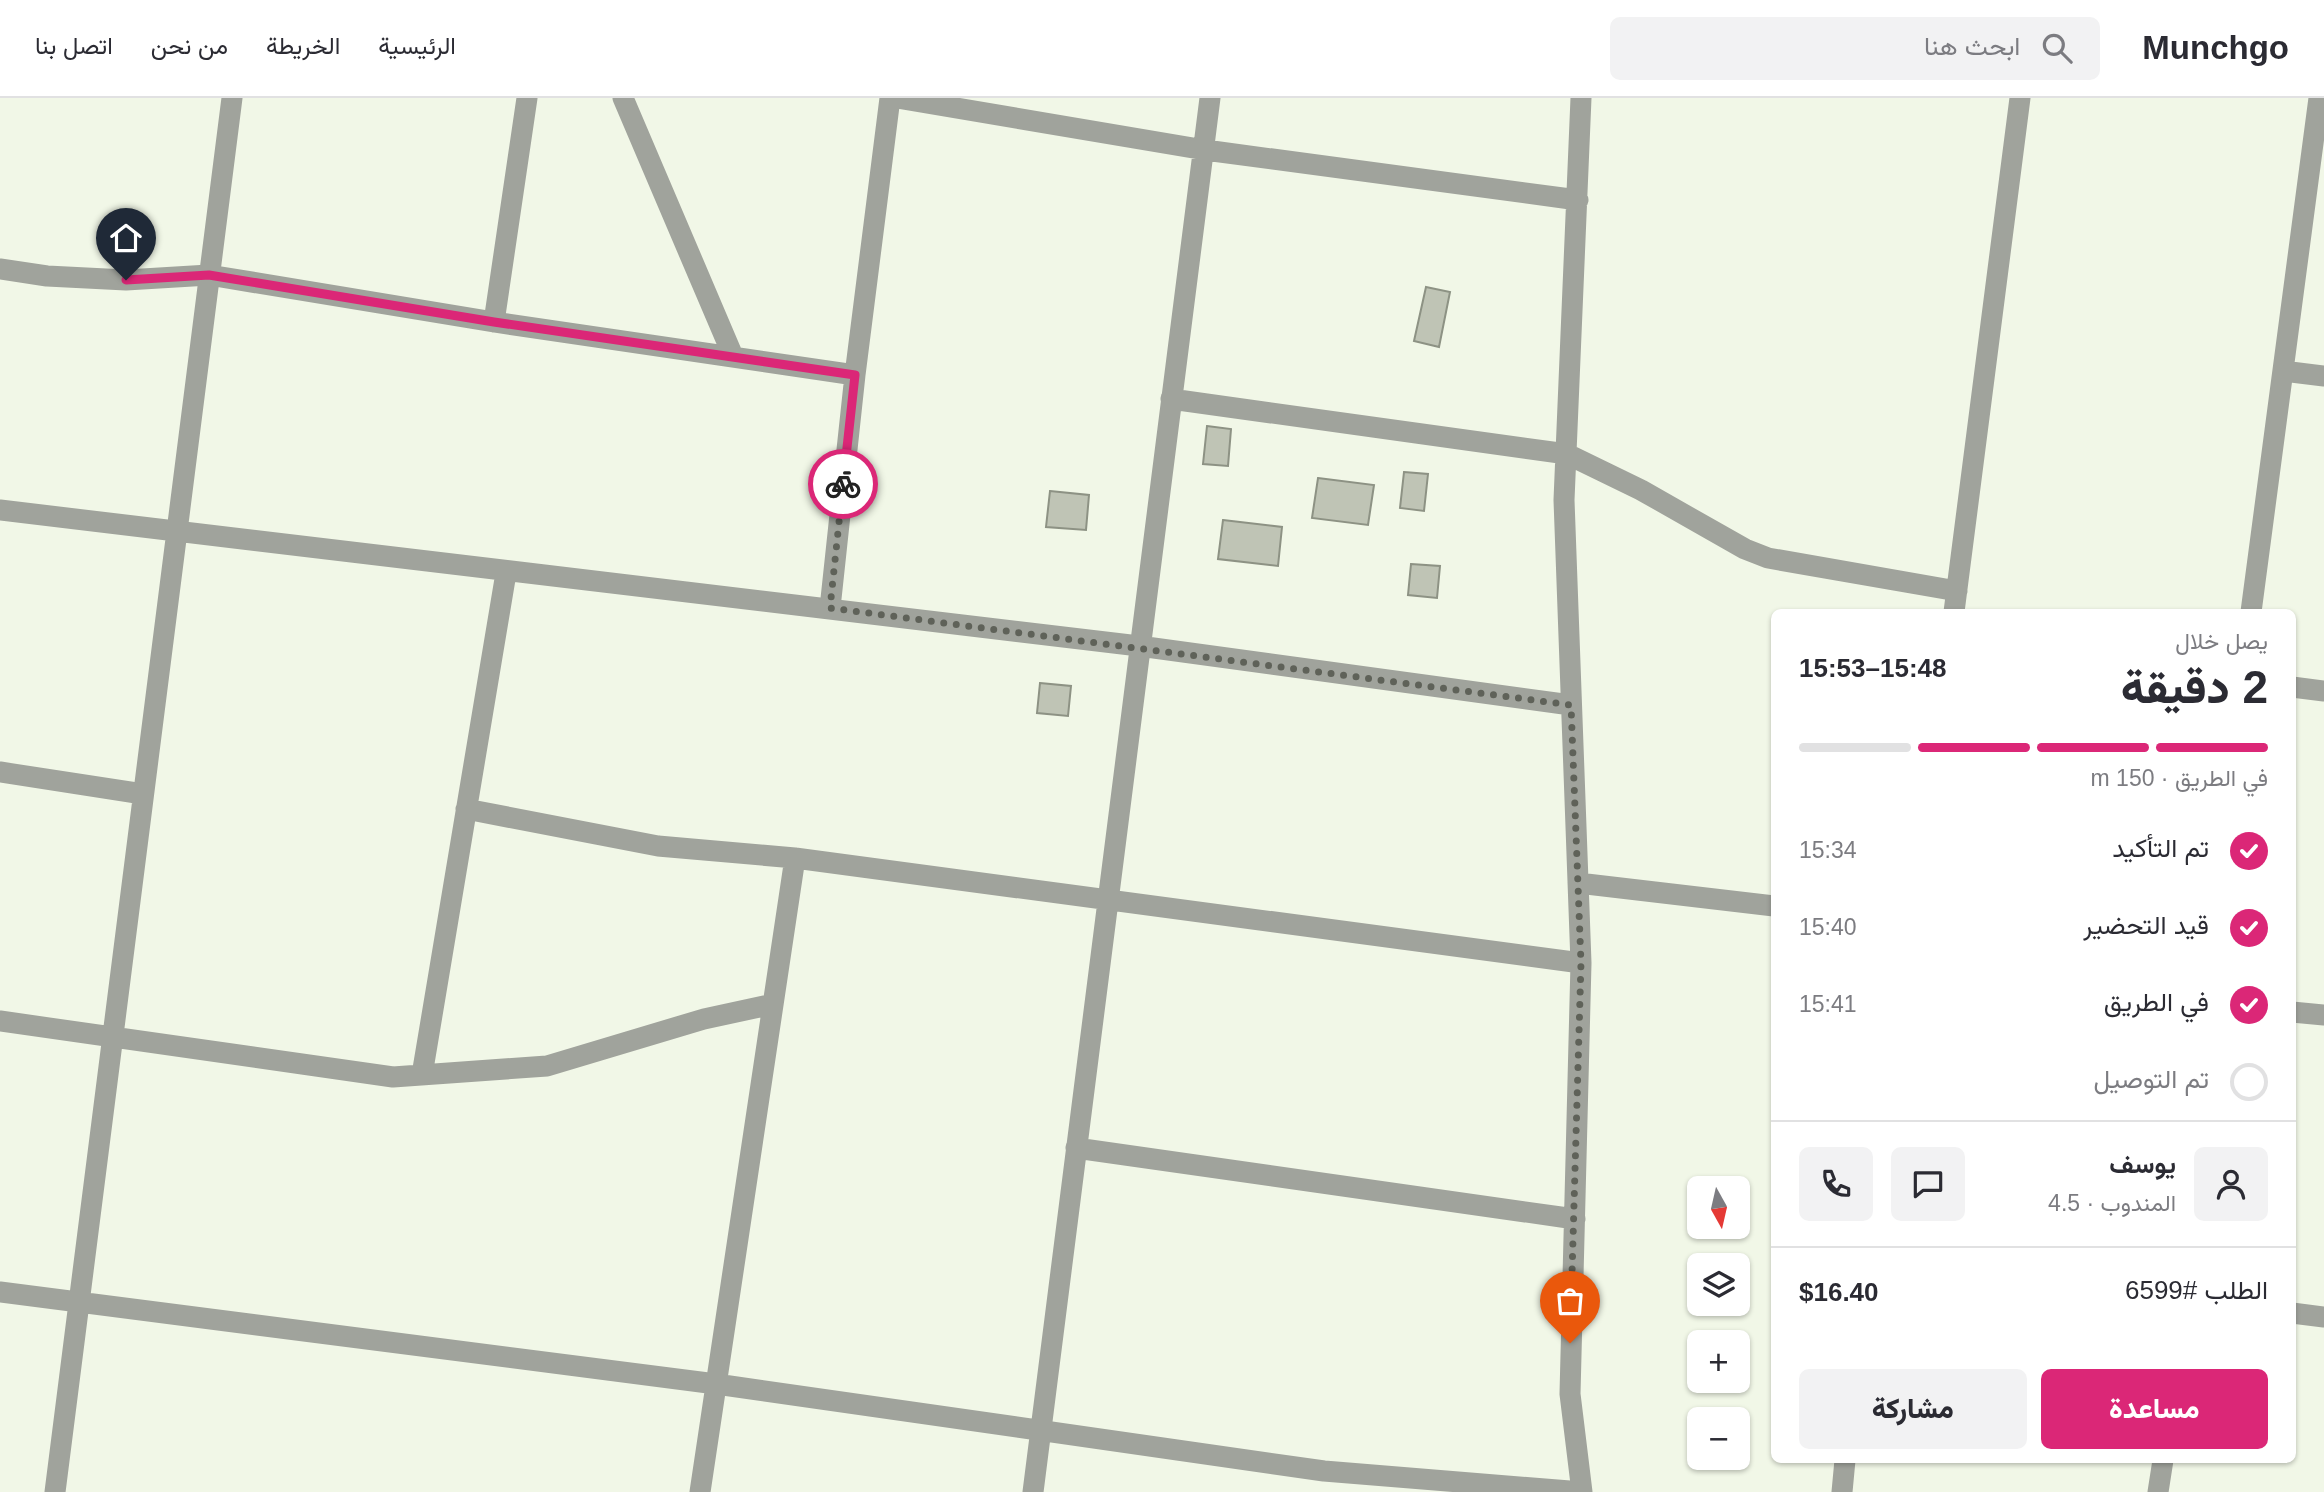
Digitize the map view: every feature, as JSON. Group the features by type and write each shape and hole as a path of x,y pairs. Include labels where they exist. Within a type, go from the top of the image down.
{"street":[{"path":"55,1492 232,98"},
{"path":"494,322 527,98"},
{"path":"623,98 733,356"},
{"path":"830,608 855,375 890,98"},
{"path":"897,98 1205,150 1578,200"},
{"path":"1033,1492 1210,98"},
{"path":"0,1292 716,1384 1324,1471 1582,1492 1570,1394 1581,963 1564,500 1581,98"},
{"path":"1954,609 2020,98"},
{"path":"2251,609 2319,98"},
{"path":"0,270 47,276 126,280 209,275 494,322 855,375"},
{"path":"2283,371 2324,376"},
{"path":"1171,399 1567,454 1642,490 1745,549 1768,558 1957,591"},
{"path":"0,510 506,573 830,608 1139,646 1571,705"},
{"path":"422,1075 506,573"},
{"path":"2296,688 2324,691"},
{"path":"0,772 143,794"},
{"path":"467,809 658,846 795,858 1581,963"},
{"path":"700,1492 795,858"},
{"path":"1578,883 1771,906"},
{"path":"0,1021 393,1077 547,1066 704,1019 773,1004"},
{"path":"2296,1012 2324,1016"},
{"path":"1076,1148 1575,1219"},
{"path":"2296,1314 2324,1317"},
{"path":"1842,1492 1845,1463"},
{"path":"2158,1492 2163,1463"}],"building":[{"path":"1426,287 1450,292 1439,347 1414,341"},
{"path":"1207,426 1231,429 1228,466 1203,464"},
{"path":"1404,472 1428,474 1424,511 1400,508"},
{"path":"1318,478 1374,485 1368,525 1312,518"},
{"path":"1050,491 1089,495 1086,530 1046,527"},
{"path":"1223,520 1282,527 1278,566 1218,559"},
{"path":"1411,564 1440,566 1437,598 1408,595"},
{"path":"1040,683 1071,686 1068,716 1037,713"}],"way so far":[{"path":"843,484 830,608 1139,646 1571,705 1581,963 1570,1343"}],"route":[{"path":"126,280 209,275 494,322 855,375 843,484"}]}
